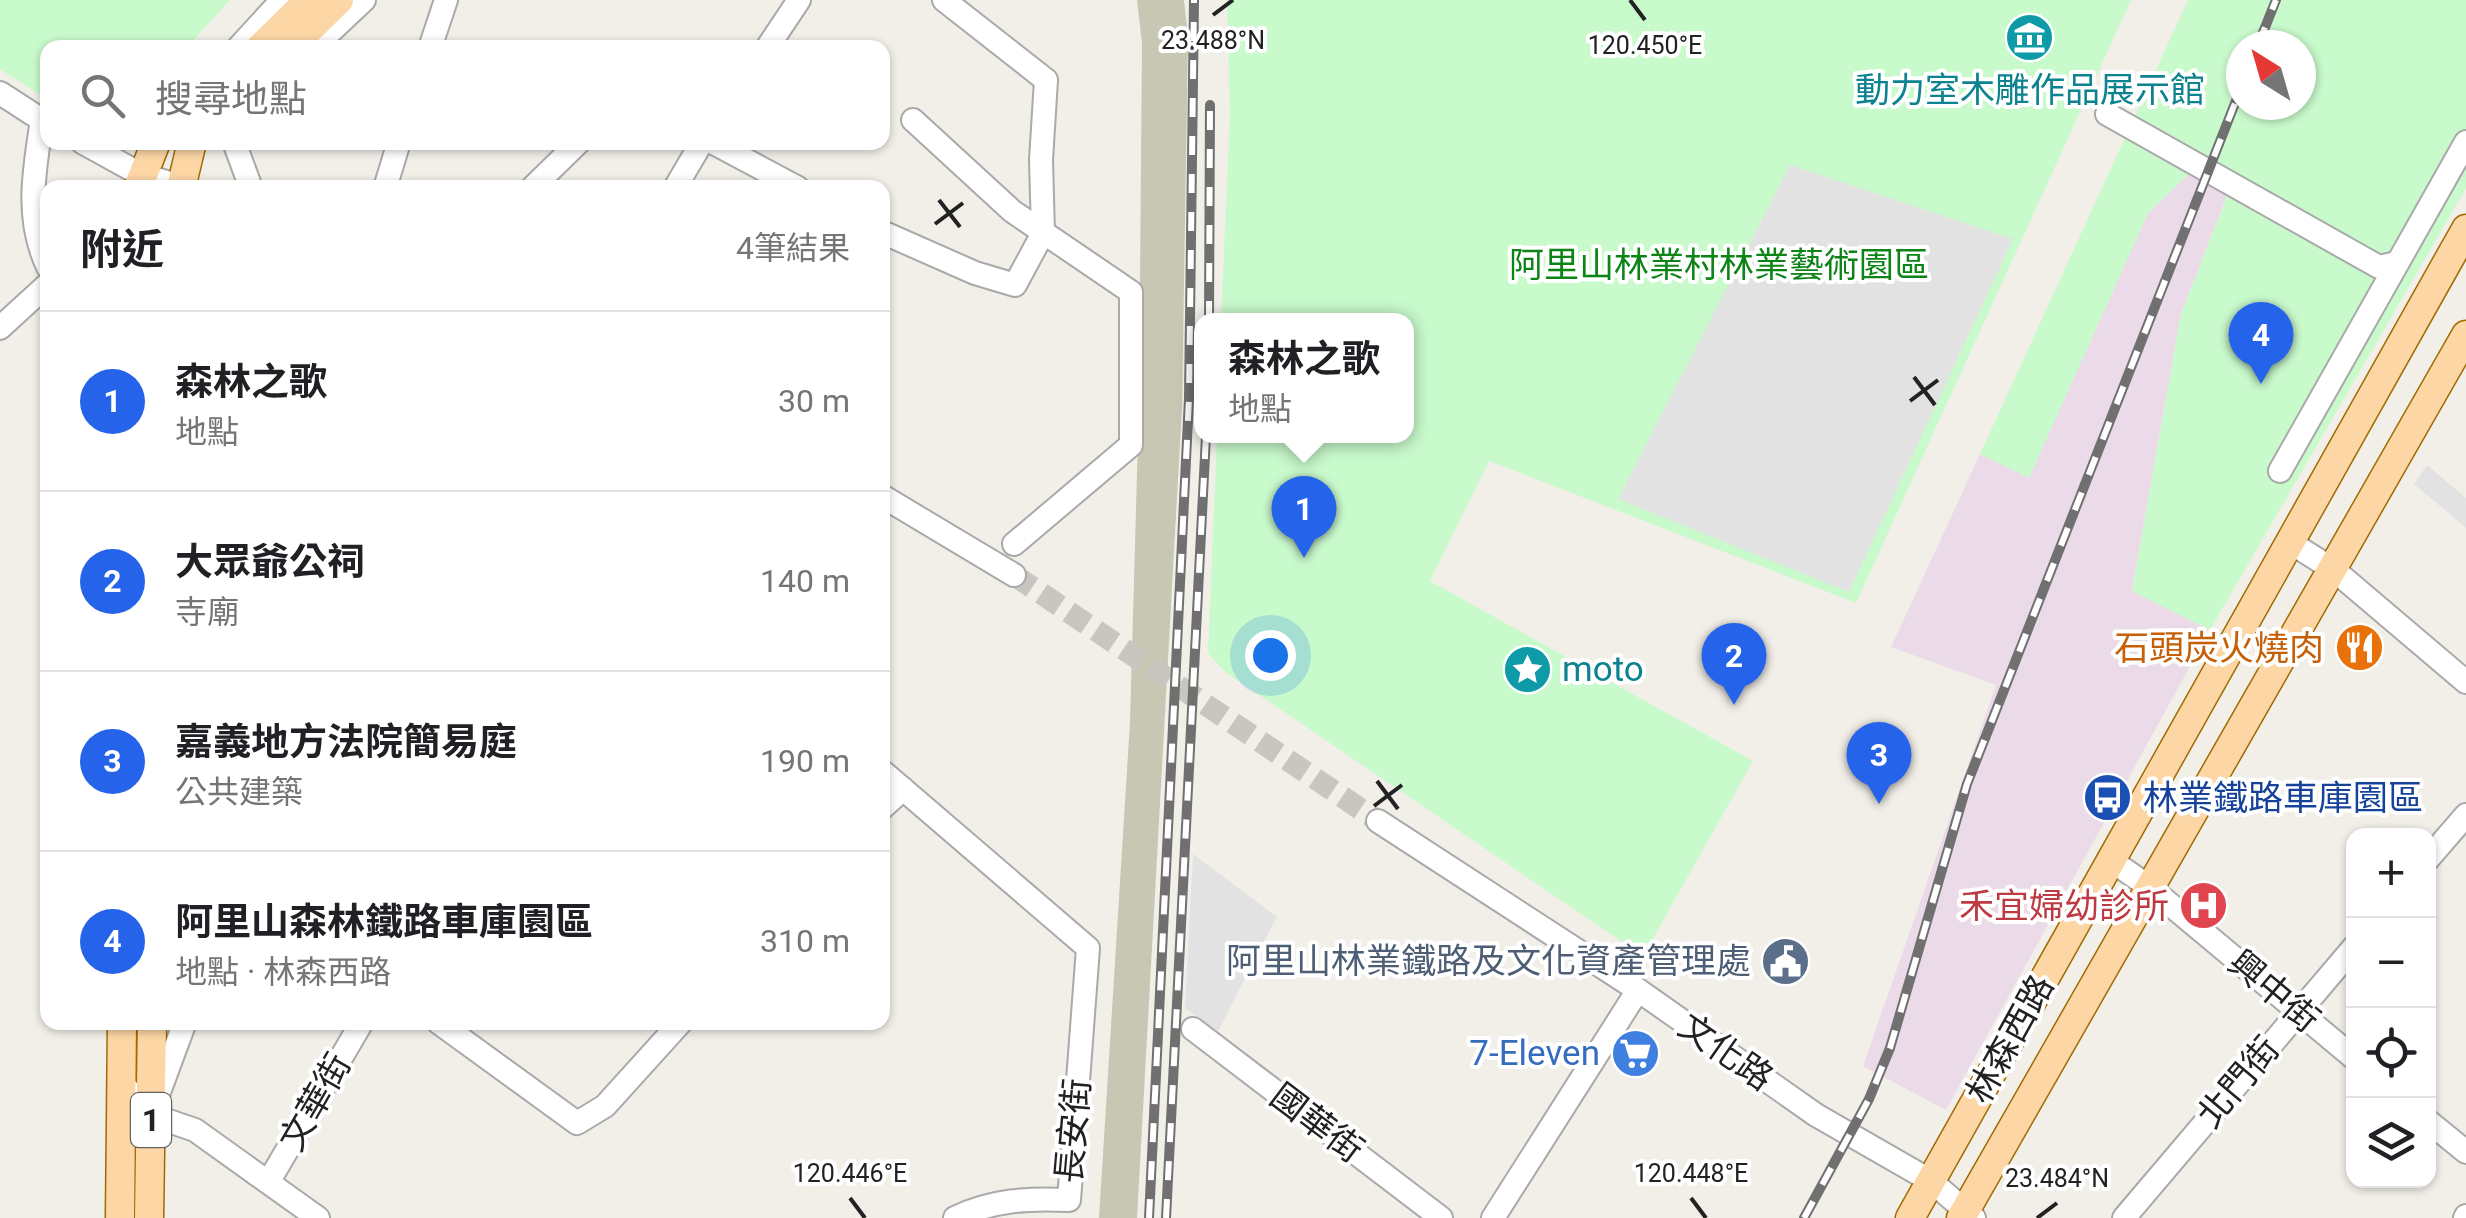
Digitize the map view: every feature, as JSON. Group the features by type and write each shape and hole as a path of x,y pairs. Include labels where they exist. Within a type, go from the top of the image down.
{"main road":[{"path":"253,40 308,0"},
{"path":"298,40 339,0"},
{"path":"139,180 152,150"},
{"path":"183,180 190,150"},
{"name":"林森西路","path":"1910,1218 2466,229"},
{"name":"林森西路","path":"1966,1215 2148,886 2334,570 2466,335"},
{"name":"1","path":"120,1218 122,1030"},
{"name":"1","path":"149,1218 152,1030"}],"street":[{"path":"250,40 282,0"},
{"path":"321,40 364,0"},
{"path":"433,40 446,0"},
{"path":"772,40 799,0"},
{"path":"890,236 975,273 1015,285 1042,234 1040,160 1046,80 944,0"},
{"path":"0,94 40,117"},
{"path":"2107,114 2379,268 2397,263"},
{"path":"913,120 1042,234 1131,292 1131,445 1014,544"},
{"path":"2280,472 2466,142"},
{"path":"40,247 32,201 41,150"},
{"path":"94,150 139,180"},
{"path":"237,150 248,180"},
{"path":"387,180 397,150"},
{"path":"540,180 571,150"},
{"path":"680,180 697,150"},
{"path":"727,150 783,180"},
{"path":"0,328 40,291"},
{"path":"890,501 1014,574"},
{"path":"2288,541 2334,570 2466,682"},
{"path":"890,778 903,789 890,801"},
{"name":"長安街","path":"903,789 1088,948 1070,1200 1033,1198 979,1206 955,1218"},
{"path":"2436,850 2466,815"},
{"name":"文化路","path":"1378,821 1638,990 1816,1116 1931,1182 1966,1215"},
{"path":"2109,859 2148,886"},
{"name":"興中街","path":"2148,886 2346,1051"},
{"name":"北門街","path":"2124,1218 2346,955"},
{"path":"1493,1218 1638,990"},
{"name":"國華街","path":"1194,1029 1441,1218"},
{"path":"151,1115 183,1030"},
{"name":"文華街","path":"269,1181 357,1030"},
{"path":"449,1030 577,1123 605,1106 674,1030"},
{"path":"121,1082 151,1115 196,1130 318,1218"},
{"path":"2436,1128 2466,1152"}],"shaded area":[{"path":"1137,0 1184,0 1188,37 1182,407 1137,1218 1099,1218 1130,722 1139,403 1142,43"},
{"path":"1790,165 2013,239 1849,592 1618,499"},
{"path":"2194,168 2231,185 2181,314 2132,590 2210,630 1946,1110 1863,1066 1996,685 1891,647 1980,454 2029,477 2148,213"},
{"path":"2427,465 2466,498 2466,528 2414,484"},
{"path":"1193,854 1277,917 1218,1031 1185,1008"}],"green space":[{"path":"0,0 230,0 193,40 40,40 40,95 0,69"},
{"name":"阿里山林業村林業藝術園區","path":"1227,0 2131,0 1856,603 1489,461 1430,581 1753,761 1651,942 1631,948 1224,671 1208,653 1217,443 1414,443 1414,313 1221,313 1230,116"},
{"path":"2188,0 2466,0 2466,188 2210,630 2132,591 2181,314 2231,186 2194,169 2148,213 2029,478 1980,454"}],"tunnel":[{"path":"1014,575 1378,821"}],"railway":[{"path":"1149,1218 1189,399 1194,0"},
{"path":"2264,30 2276,0"},
{"path":"1209,313 1210,105"},
{"path":"1804,1218 1869,1099 1890,1048 1967,784 2228,120"},
{"path":"1166,1218 1206,443"}],"place":[{"name":"動力室木雕作品展示館","path":"2030,38"},
{"name":"阿里山森林鐵路車庫園區","path":"2261,384"},
{"name":"森林之歌","path":"1304,558"},
{"name":"石頭炭火燒肉","path":"2359,648"},
{"name":"moto","path":"1527,669"},
{"name":"大眾爺公祠","path":"1734,705"},
{"name":"林業鐵路車庫園區","path":"2108,798"},
{"name":"嘉義地方法院簡易庭","path":"1879,804"},
{"name":"禾宜婦幼診所","path":"2204,906"},
{"name":"阿里山林業鐵路及文化資產管理處","path":"1786,961"},
{"name":"7-Eleven","path":"1635,1053"}]}
